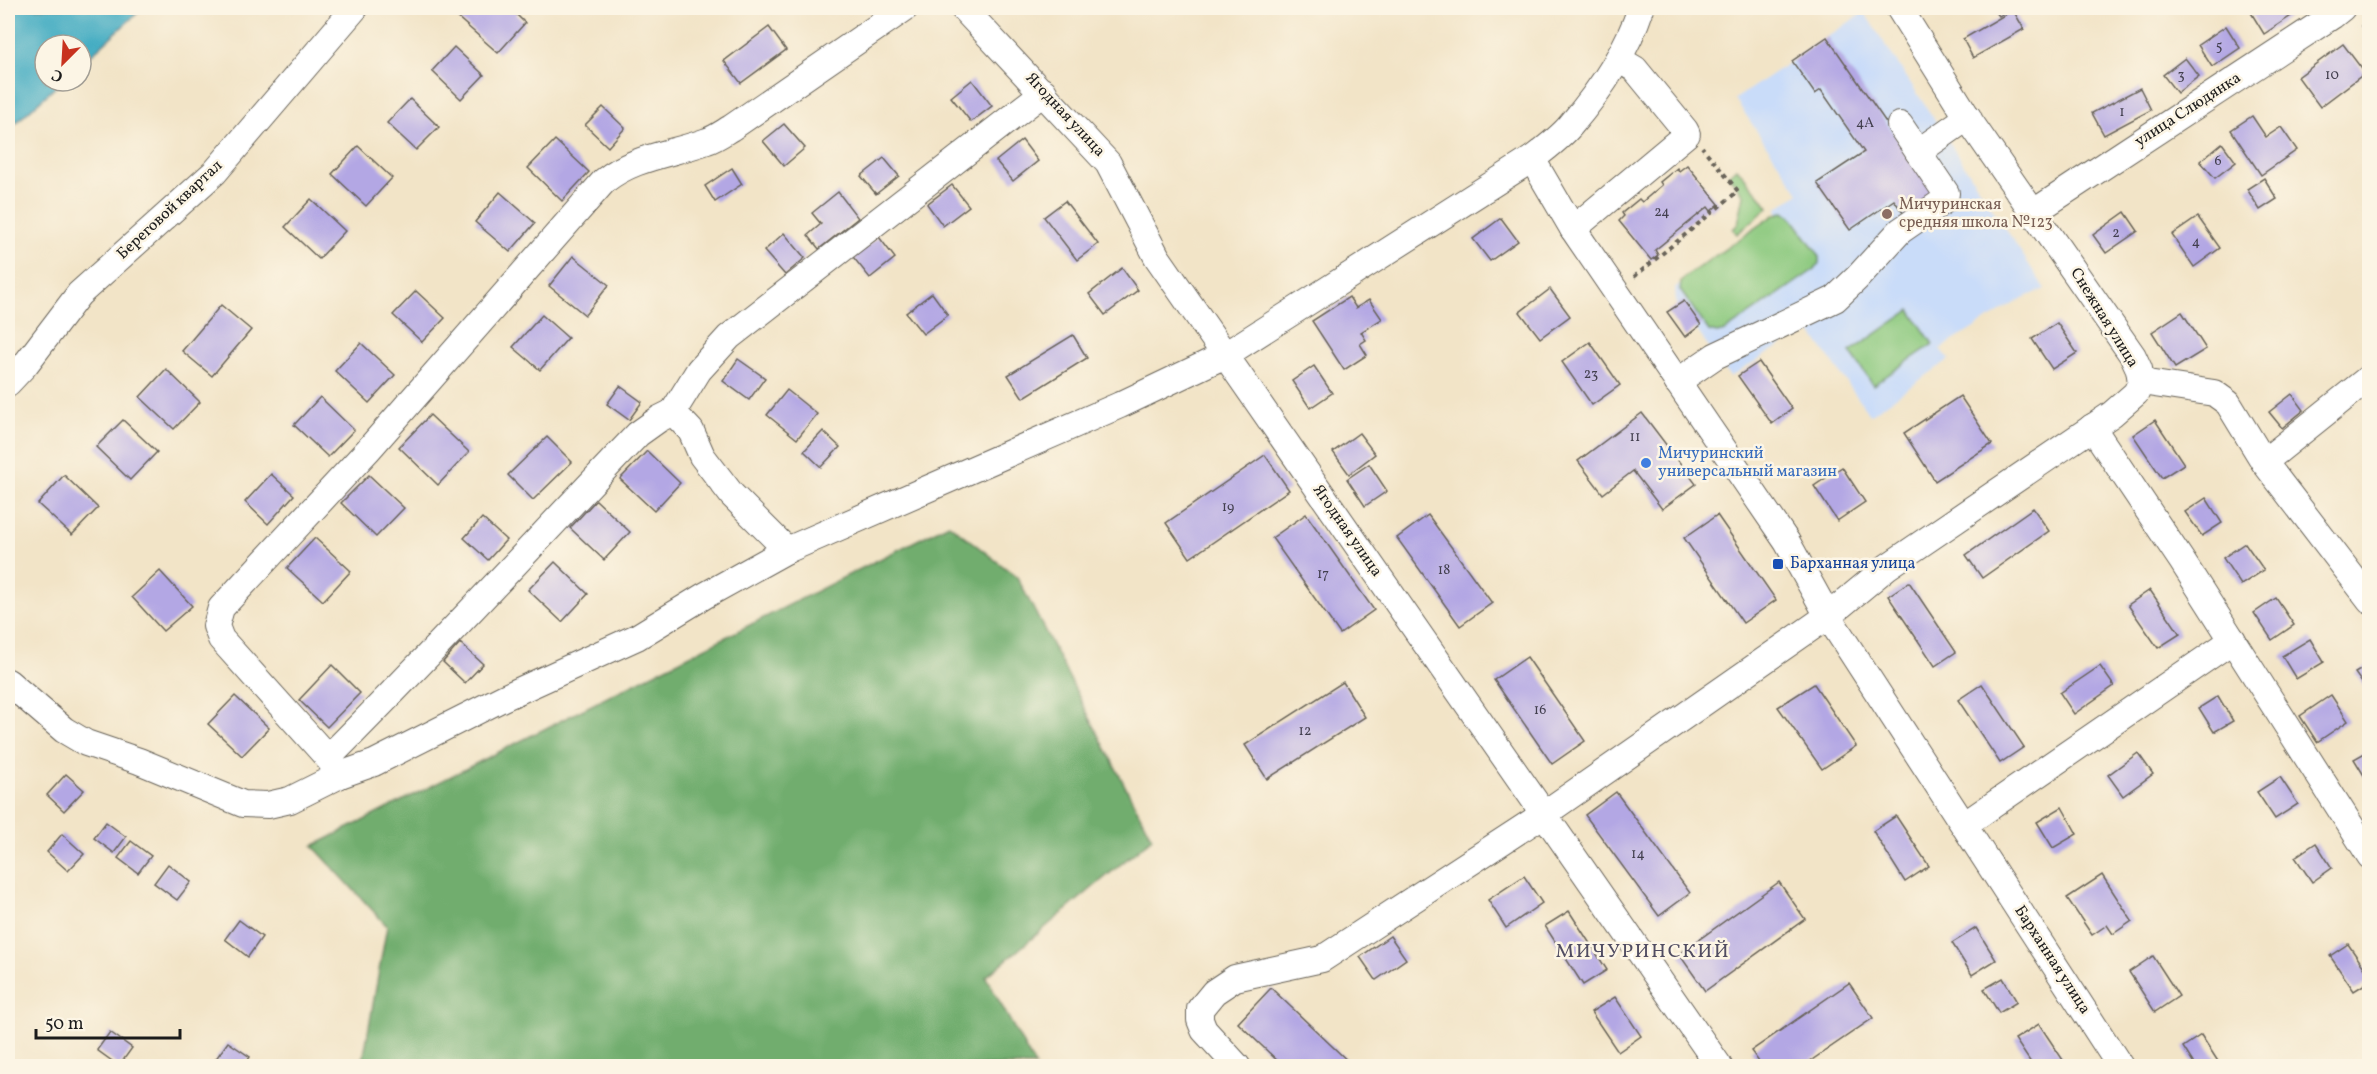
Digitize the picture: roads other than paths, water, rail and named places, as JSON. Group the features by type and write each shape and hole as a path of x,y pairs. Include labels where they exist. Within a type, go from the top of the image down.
{"street":[{"name":"Береговой квартал","path":"8,383 79,294 215,172 355,8"},
{"path":"334,767 221,639 216,626 221,608 368,450 604,181 617,170 709,141 732,128 905,8"},
{"name":"Ягодная улица","path":"963,8 1108,163 1156,257 1719,1066"},
{"path":"334,767 374,763 503,698 637,638 704,596 787,550 1110,410 1225,356 1533,159 1569,127 1618,59 1634,28 1641,8"},
{"name":"Снежная улица","path":"1899,8 1968,117 2133,356 2139,369 2141,382 2214,393 2228,403 2264,462 2370,600"},
{"name":"улица Слюдянка","path":"2034,212 2342,8"},
{"path":"1573,229 1687,134 1635,69 1618,59"},
{"path":"8,682 64,730 86,743 139,761 243,804 268,805 290,800 334,767 526,551 638,435 658,419 674,412 699,370 729,337 1044,92"},
{"path":"1918,152 1968,117"},
{"path":"1677,382 1715,356 1835,298 1857,278 1900,231 1945,200 1946,193 1899,125"},
{"name":"Барханная улица","path":"1533,159 1573,229 1787,542 1828,616 2120,1066"},
{"path":"2264,462 2370,377"},
{"path":"1237,1066 1204,1030 1200,1020 1200,1009 1214,992 1235,978 1322,958 1544,814 1828,616 1887,567 2092,428 2127,402 2136,393 2141,382"},
{"path":"674,412 691,431 702,456 732,495 787,550"},
{"path":"2092,428 2233,640 2370,856"},
{"path":"1964,825 2233,640"}],"water":[{"path":"8,8 143,8 93,53 93,33 33,33 33,93 49,93 8,130"}],"place":[{"name":"Мичуринская средняя школа №123","path":"1887,214"},
{"name":"Мичуринский универсальный магазин","path":"1646,463"},
{"name":"Барханная улица","path":"1778,564"}],"district":[{"name":"МИЧУРИНСКИЙ","path":"1643,952"}]}
